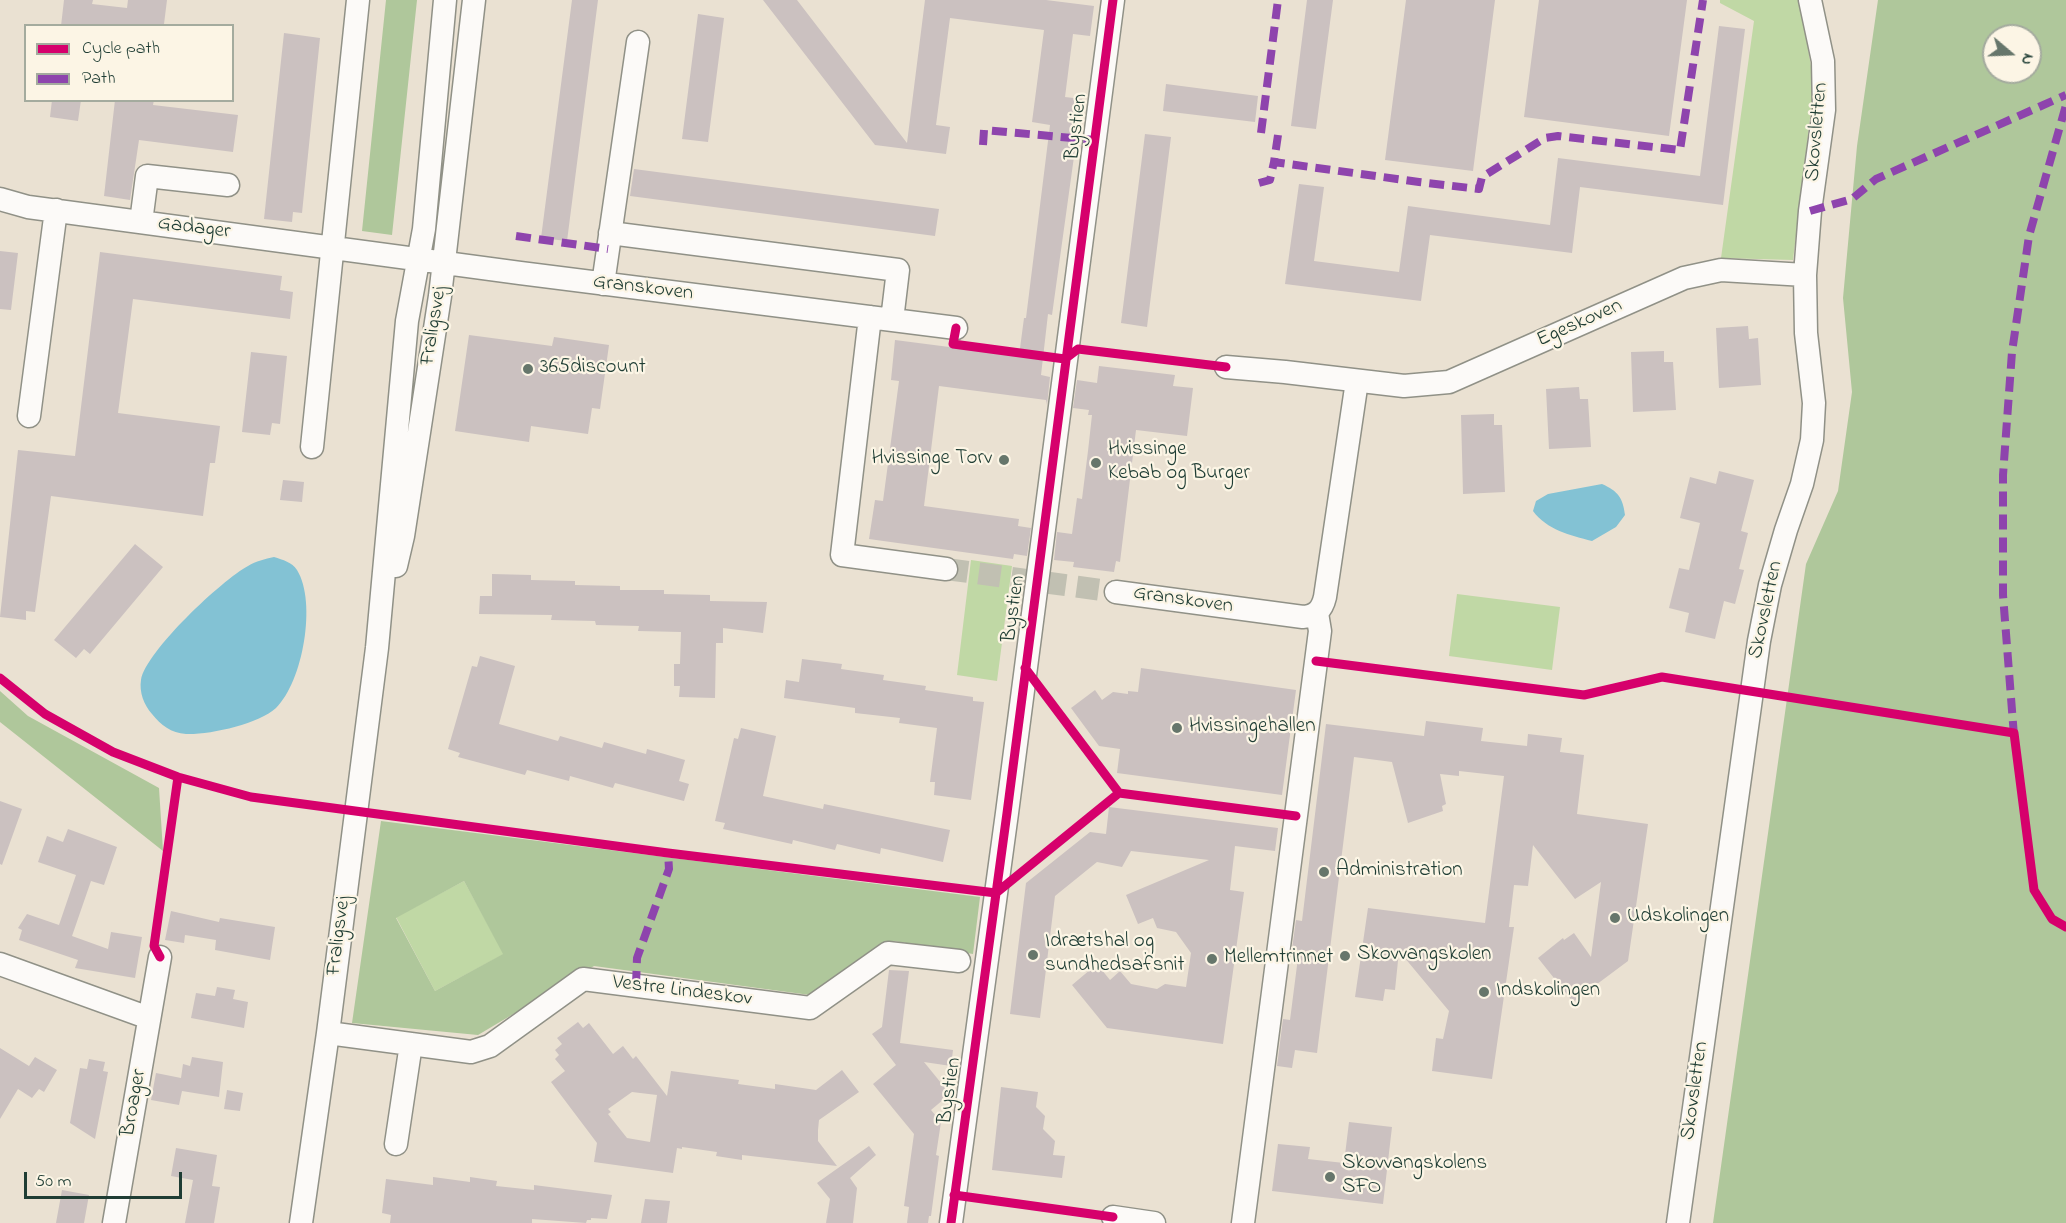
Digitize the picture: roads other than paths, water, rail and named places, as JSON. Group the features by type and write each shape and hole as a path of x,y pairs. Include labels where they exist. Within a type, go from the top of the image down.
{"street":[{"path":"312,447 358,0"},
{"name":"Fraligsvej","path":"300,1223 328,1033 376,648 407,321 424,229 445,0"},
{"name":"Fraligsvej","path":"376,648 403,536 444,262 474,0"},
{"name":"Bystien","path":"951,1223 1113,0"},
{"name":"Skovsletten","path":"1678,1223 1759,641 1770,585 1802,484 1812,440 1814,403 1806,333 1805,274 1810,211 1824,110 1822,61 1810,0"},
{"path":"603,284 638,42"},
{"path":"141,222 147,176 228,185"},
{"name":"Gadager","path":"0,199 28,207 417,258"},
{"path":"29,416 56,210"},
{"path":"610,233 898,270 881,319 842,555 946,569"},
{"name":"Granskoven","path":"417,258 603,284 956,328"},
{"name":"Egeskoven","path":"1226,367 1404,386 1449,382 1684,278 1721,270 1805,274"},
{"path":"1243,1223 1320,631 1317,613 1323,606 1325,597 1357,381"},
{"name":"Granskoven","path":"1116,592 1303,617 1317,613"},
{"name":"Vestre Lindeskov","path":"328,1033 471,1052 490,1046 583,979 810,1008 888,953 959,961"},
{"name":"Broager","path":"114,1223 160,957"},
{"path":"0,964 149,1018"},
{"path":"396,1144 411,1044"},
{"path":"1113,1217 1154,1223"}],"water":[{"path":"1602,484 1619,496 1625,515 1616,527 1592,541 1552,527 1533,511 1536,501 1548,494"},
{"path":"274,557 295,567 303,584 306,601 304,641 300,661 285,696 268,714 246,724 196,734 176,732 167,728 152,714 143,698 141,680 146,667 170,635 221,586 251,564"}],"tunnel":[{"path":"946,569 1116,592"}],"place":[{"name":"365discount","path":"528,369"},
{"name":"Hvissinge Torv","path":"1004,460"},
{"name":"Hvissinge Kebab og Burger","path":"1096,463"},
{"name":"Hvissingehallen","path":"1177,728"},
{"name":"Administration","path":"1324,872"},
{"name":"Udskolingen","path":"1615,918"},
{"name":"Idrætshal og sundhedsafsnit","path":"1033,955"},
{"name":"Skovvangskolen","path":"1345,956"},
{"name":"Mellemtrinnet","path":"1212,959"},
{"name":"Indskolingen","path":"1484,992"},
{"name":"Skovvangskolens SFO","path":"1330,1177"}]}
